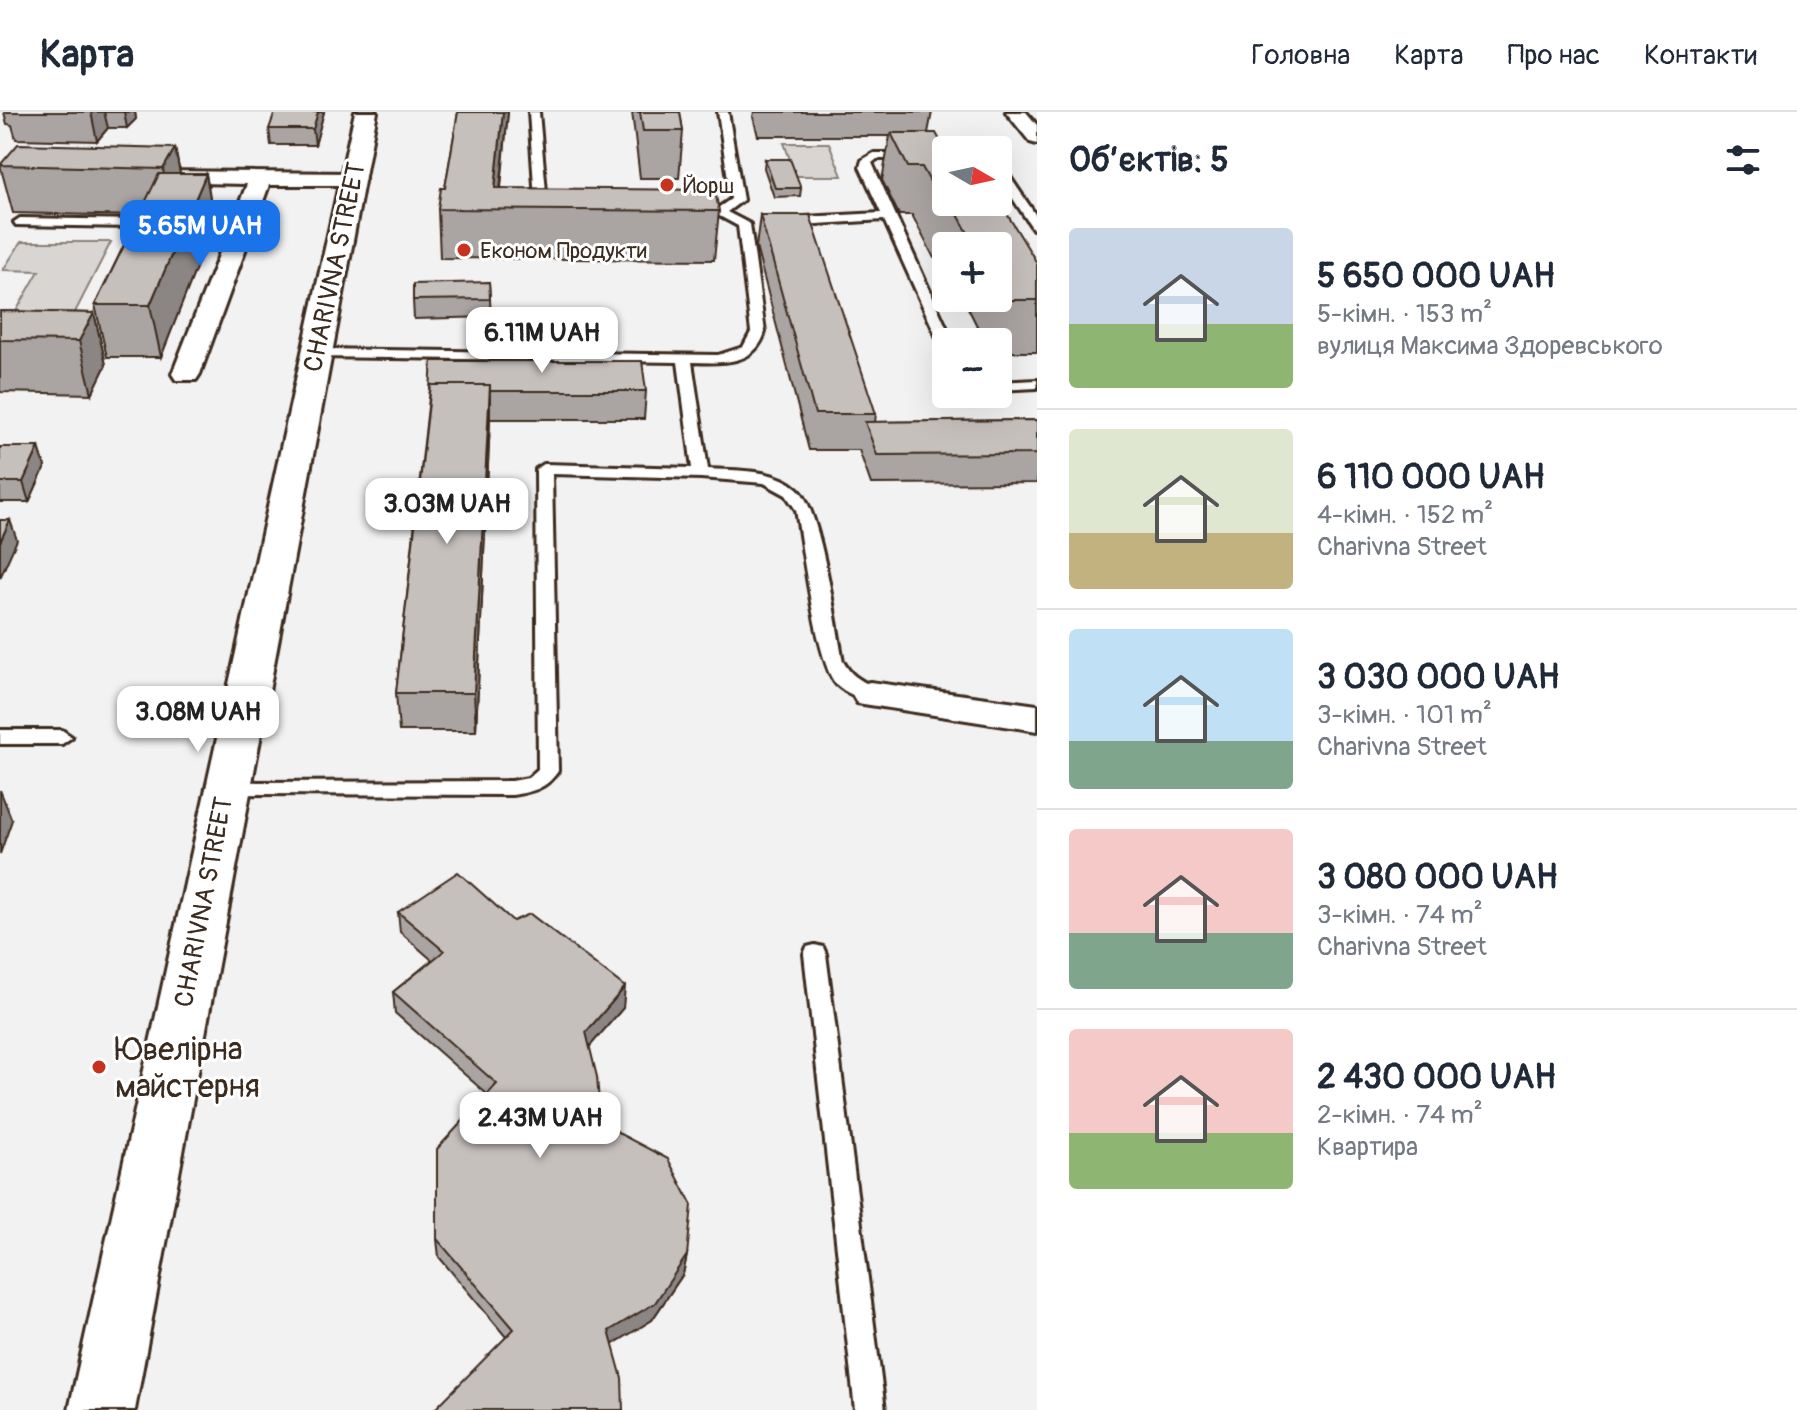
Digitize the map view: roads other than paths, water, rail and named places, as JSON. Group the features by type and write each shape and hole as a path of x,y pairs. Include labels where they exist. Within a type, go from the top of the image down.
{"street":[{"name":"CHARIVNA STREET","path":"102,1410 366,112"},
{"path":"1016,112 1037,138"},
{"path":"136,177 354,179"},
{"path":"186,374 260,180"},
{"path":"870,694 1037,718"}],"lane":[{"path":"534,112 540,215 555,214"},
{"path":"718,212 737,200 723,112"},
{"path":"932,156 874,156 866,162 940,328"},
{"path":"1012,188 1037,226"},
{"path":"316,353 684,358 731,357 749,353 756,344 758,332 751,223 718,212 703,212"},
{"path":"773,222 888,216"},
{"path":"20,222 140,224 127,251"},
{"path":"684,358 701,473"},
{"path":"1012,385 1037,384"},
{"path":"226,789 512,788 534,784 548,771 544,469 701,473 768,479 792,492 804,510 834,661 844,681 870,694"},
{"path":"0,737 62,737"},
{"path":"815,954 870,1410"}],"place":[{"name":"Йорш","path":"667,185"},
{"name":"Економ Продукти","path":"464,250"},
{"name":"Ювелірна майстерня","path":"99,1067"}]}
